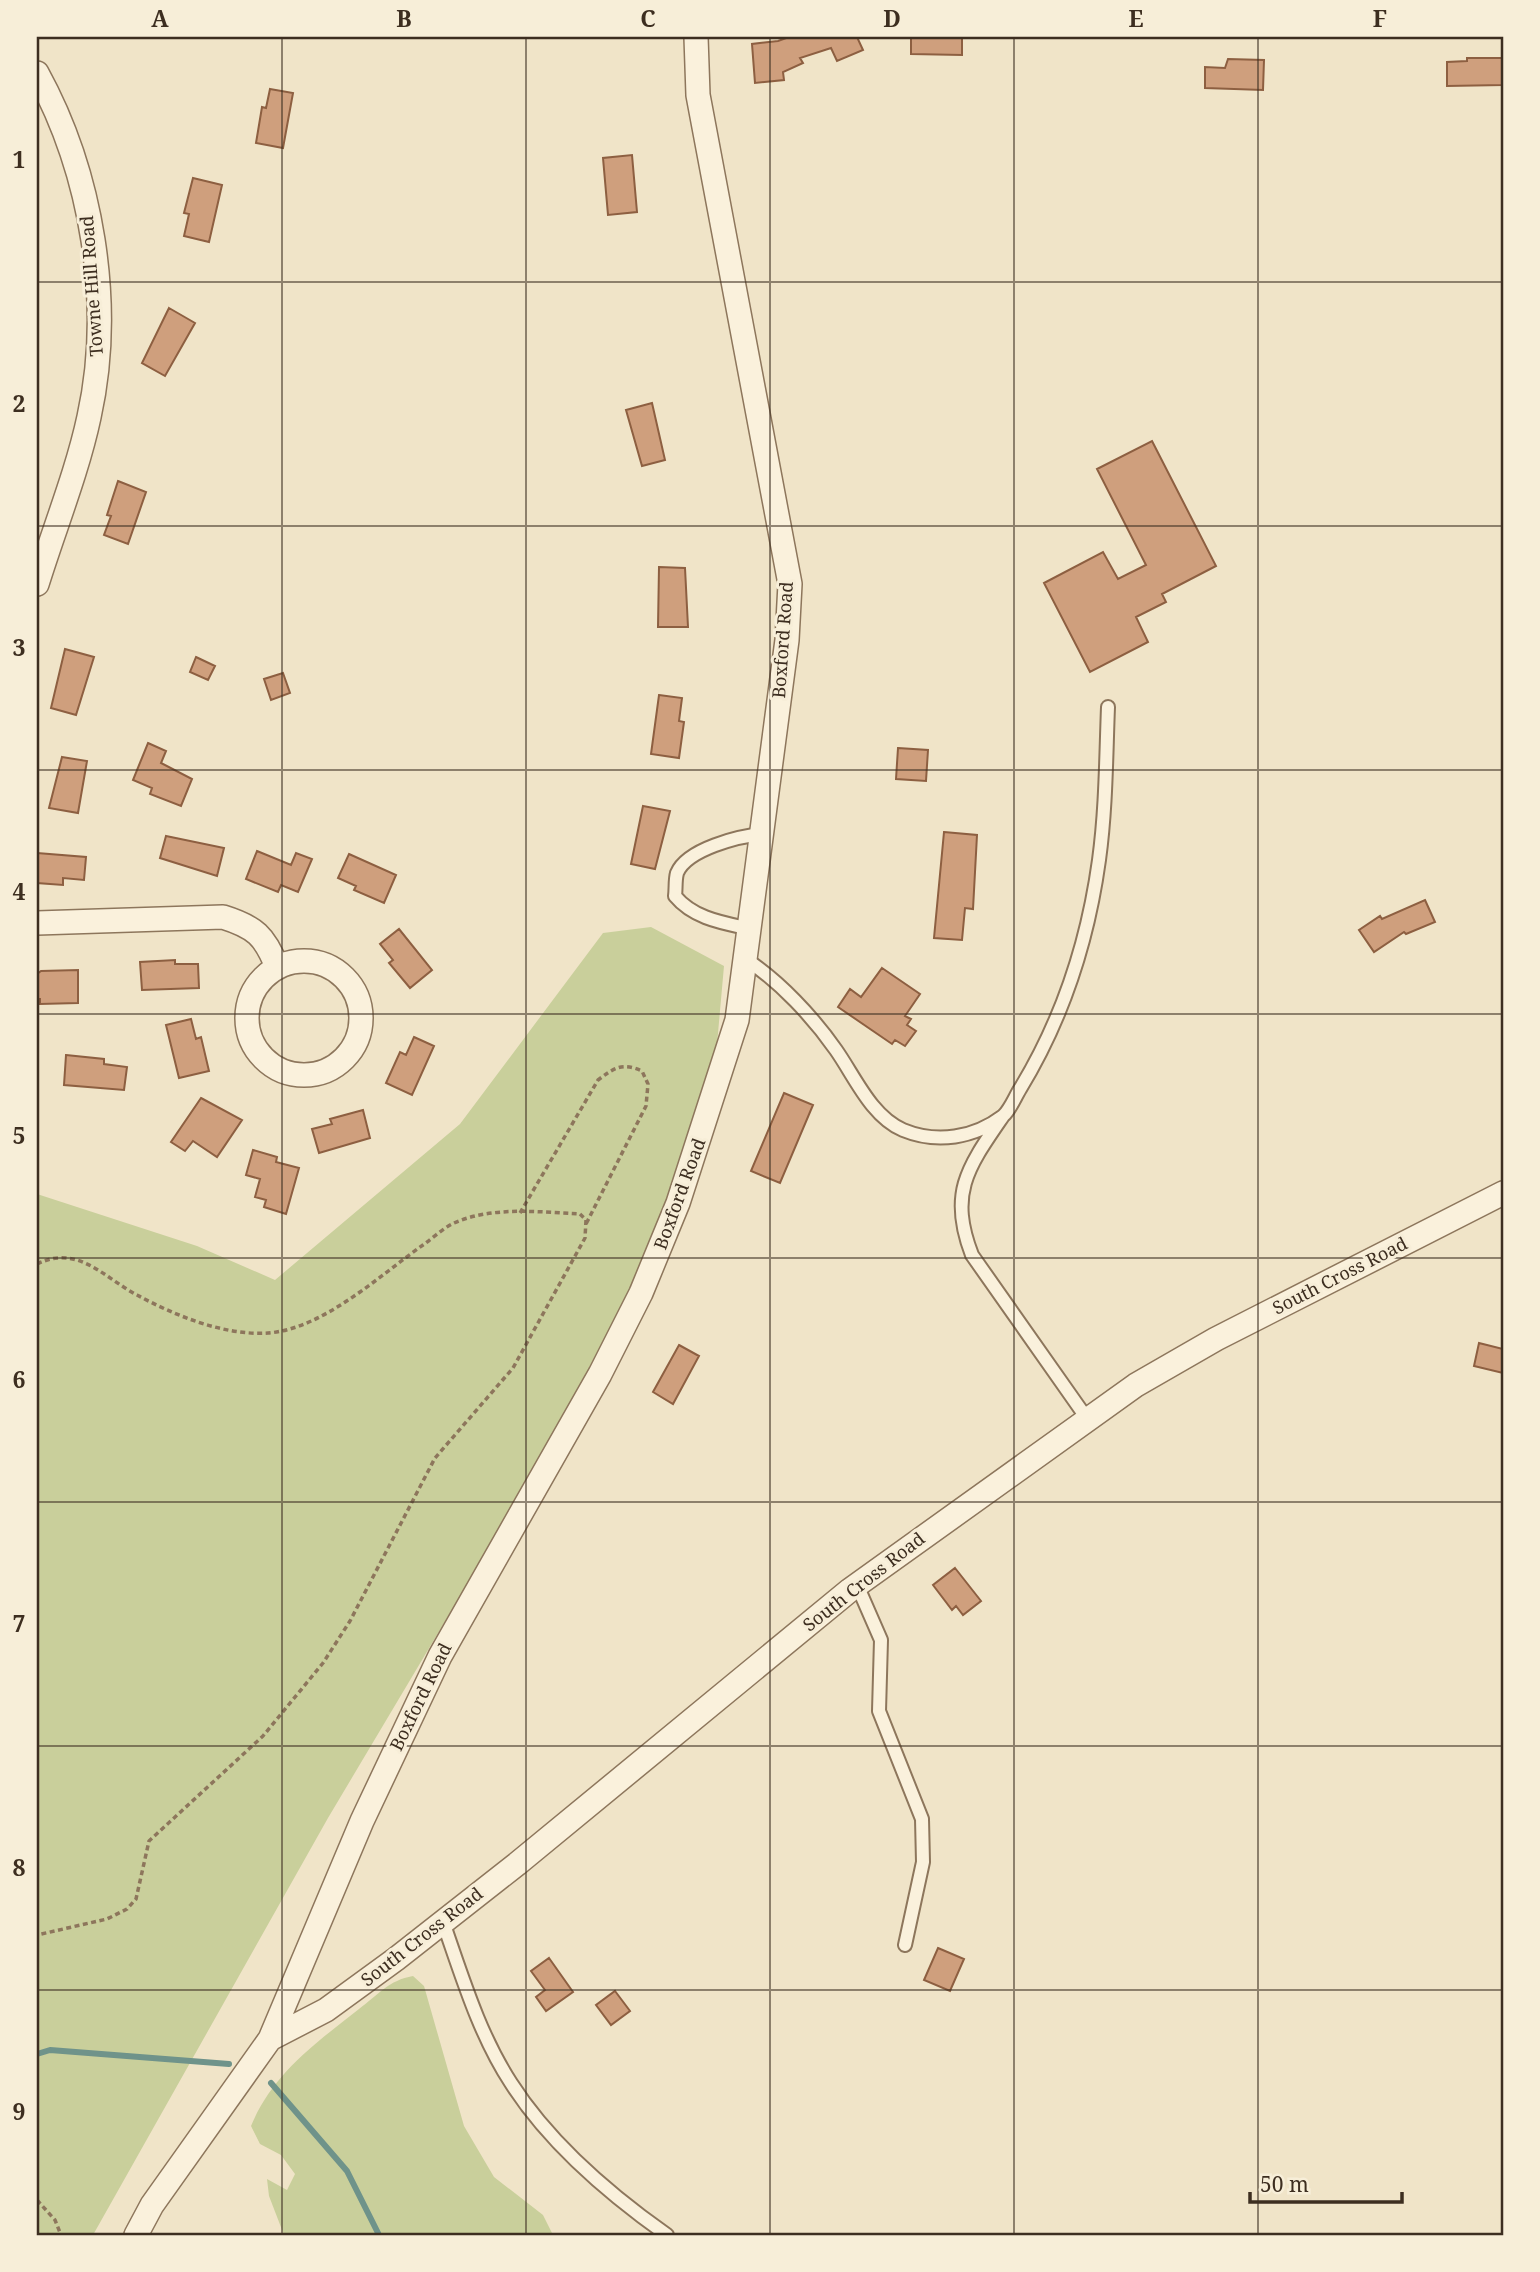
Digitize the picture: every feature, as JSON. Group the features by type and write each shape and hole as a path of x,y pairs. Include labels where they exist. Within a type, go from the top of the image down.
{"street":[{"name":"Boxford Road","path":"136,2235 152,2205 270,2039 362,1821 440,1656 600,1374 641,1293 678,1203 712,1105 737,1020 787,640 790,584 698,95 696,37"},
{"name":"Towne Hill Road","path":"37,73 64,129 91,220 100,347 89,418 37,584"},
{"path":"37,923 223,917 245,924 267,942 277,967"},
{"path":"299,961 321,963 341,974 355,992 362,1013 359,1036 348,1056 330,1070 309,1076 286,1074 266,1062 252,1045 246,1023 248,1001 259,981 277,967 299,961"},
{"name":"South Cross Road","path":"270,2039 326,2010 443,1922 857,1585 1136,1385 1216,1339 1503,1193"}],"lane":[{"path":"1088,1420 972,1255 961,1226 964,1182 981,1149 1036,1063 1056,1020 1089,917 1099,860 1108,707"},
{"path":"751,929 700,915 683,906 675,896 676,879 683,865 712,846 743,836 763,834"},
{"path":"747,960 769,975 834,1047 886,1119 916,1134 948,1139 971,1132 1004,1115"},
{"path":"857,1585 881,1640 879,1711 922,1819 923,1862 905,1945"},
{"path":"443,1922 469,1997 510,2082 552,2136 667,2235"}],"path":[{"path":"37,1935 107,1919 127,1909 136,1899 149,1841 263,1736 323,1663 350,1621 435,1458 513,1368 585,1238 586,1225 646,1106 648,1083 642,1071 630,1066 617,1066 598,1080 520,1213"},
{"path":"37,1264 47,1259 70,1257 94,1265 134,1293 174,1313 218,1327 268,1333 311,1323 454,1223 502,1212 580,1214 586,1225"},
{"path":"37,2200 55,2220 61,2235"}],"green space":[{"path":"651,927 724,966 714,1078 639,1271 544,1455 328,1818 93,2235 37,2235 37,1194 197,1246 275,1280 460,1124 603,933"},
{"path":"413,1976 424,1986 464,2126 494,2177 543,2215 553,2235 284,2235 269,2196 267,2179 287,2190 295,2174 281,2155 260,2144 251,2126 260,2107 297,2060 312,2047 384,1989"}],"building":[{"path":"789,37 857,37 863,50 837,61 831,48 800,58 803,63 783,72 784,80 755,83 752,44"},
{"path":"911,37 962,37 962,55 911,54"},
{"path":"1467,58 1503,58 1503,85 1447,86 1447,62 1467,61"},
{"path":"1228,59 1264,60 1263,90 1205,88 1205,67 1225,68"},
{"path":"270,89 293,93 283,148 256,143 262,107 266,108"},
{"path":"632,155 637,212 608,215 603,158"},
{"path":"193,178 222,185 209,242 184,236 189,214 184,213"},
{"path":"169,308 195,323 165,376 142,363"},
{"path":"652,403 665,460 642,466 626,410"},
{"path":"1152,441 1216,566 1162,594 1166,602 1136,617 1148,642 1090,672 1044,583 1103,552 1118,579 1146,565 1097,469"},
{"path":"118,481 146,492 128,544 104,535 111,516 107,515"},
{"path":"659,567 685,568 688,627 658,627"},
{"path":"65,649 94,657 76,715 51,708"},
{"path":"196,657 215,666 208,680 190,672"},
{"path":"283,673 290,693 271,700 264,679"},
{"path":"659,695 682,698 679,721 684,722 679,758 651,754"},
{"path":"148,743 166,751 161,763 192,779 181,806 150,794 152,788 133,780"},
{"path":"898,748 928,750 926,781 896,779"},
{"path":"62,757 87,761 78,813 49,808"},
{"path":"643,806 670,811 655,869 631,864"},
{"path":"944,832 977,835 973,909 965,908 962,940 934,938"},
{"path":"166,836 224,848 217,876 160,858"},
{"path":"257,851 291,865 296,853 312,859 298,892 281,885 278,892 246,879"},
{"path":"37,853 86,857 84,880 63,878 63,885 37,883"},
{"path":"349,854 396,875 384,903 354,890 356,886 338,878"},
{"path":"1425,900 1435,922 1406,934 1404,932 1374,952 1359,930 1380,916 1382,919"},
{"path":"399,929 432,970 410,988 389,963 393,960 380,944"},
{"path":"175,960 175,964 198,964 199,988 142,990 140,962"},
{"path":"882,968 920,994 905,1016 911,1019 907,1025 916,1031 905,1046 895,1040 892,1044 838,1007 850,989 861,997"},
{"path":"78,970 78,1003 40,1004 40,999 37,999 37,974 41,971"},
{"path":"191,1019 196,1039 201,1037 209,1071 179,1078 166,1025"},
{"path":"414,1037 434,1046 412,1095 386,1083 400,1052 406,1055"},
{"path":"66,1055 104,1059 104,1064 127,1067 124,1090 64,1085"},
{"path":"784,1093 813,1105 780,1183 751,1171"},
{"path":"201,1098 242,1120 217,1157 193,1141 185,1151 171,1142"},
{"path":"363,1110 370,1138 319,1153 312,1129 332,1124 330,1119"},
{"path":"253,1150 277,1157 276,1162 299,1168 286,1214 264,1207 266,1200 255,1197 260,1179 246,1175"},
{"path":"1479,1343 1503,1349 1503,1373 1474,1366"},
{"path":"679,1345 699,1356 673,1404 653,1392"},
{"path":"955,1568 981,1601 963,1615 956,1606 952,1610 933,1585"},
{"path":"938,1948 964,1959 950,1991 924,1980"},
{"path":"549,1958 573,1992 546,2011 536,1997 545,1990 531,1971"},
{"path":"615,1991 630,2011 611,2025 596,2005"}],"waterway":[{"path":"37,2054 50,2050 229,2064"},
{"path":"271,2083 347,2171 379,2235"}]}
